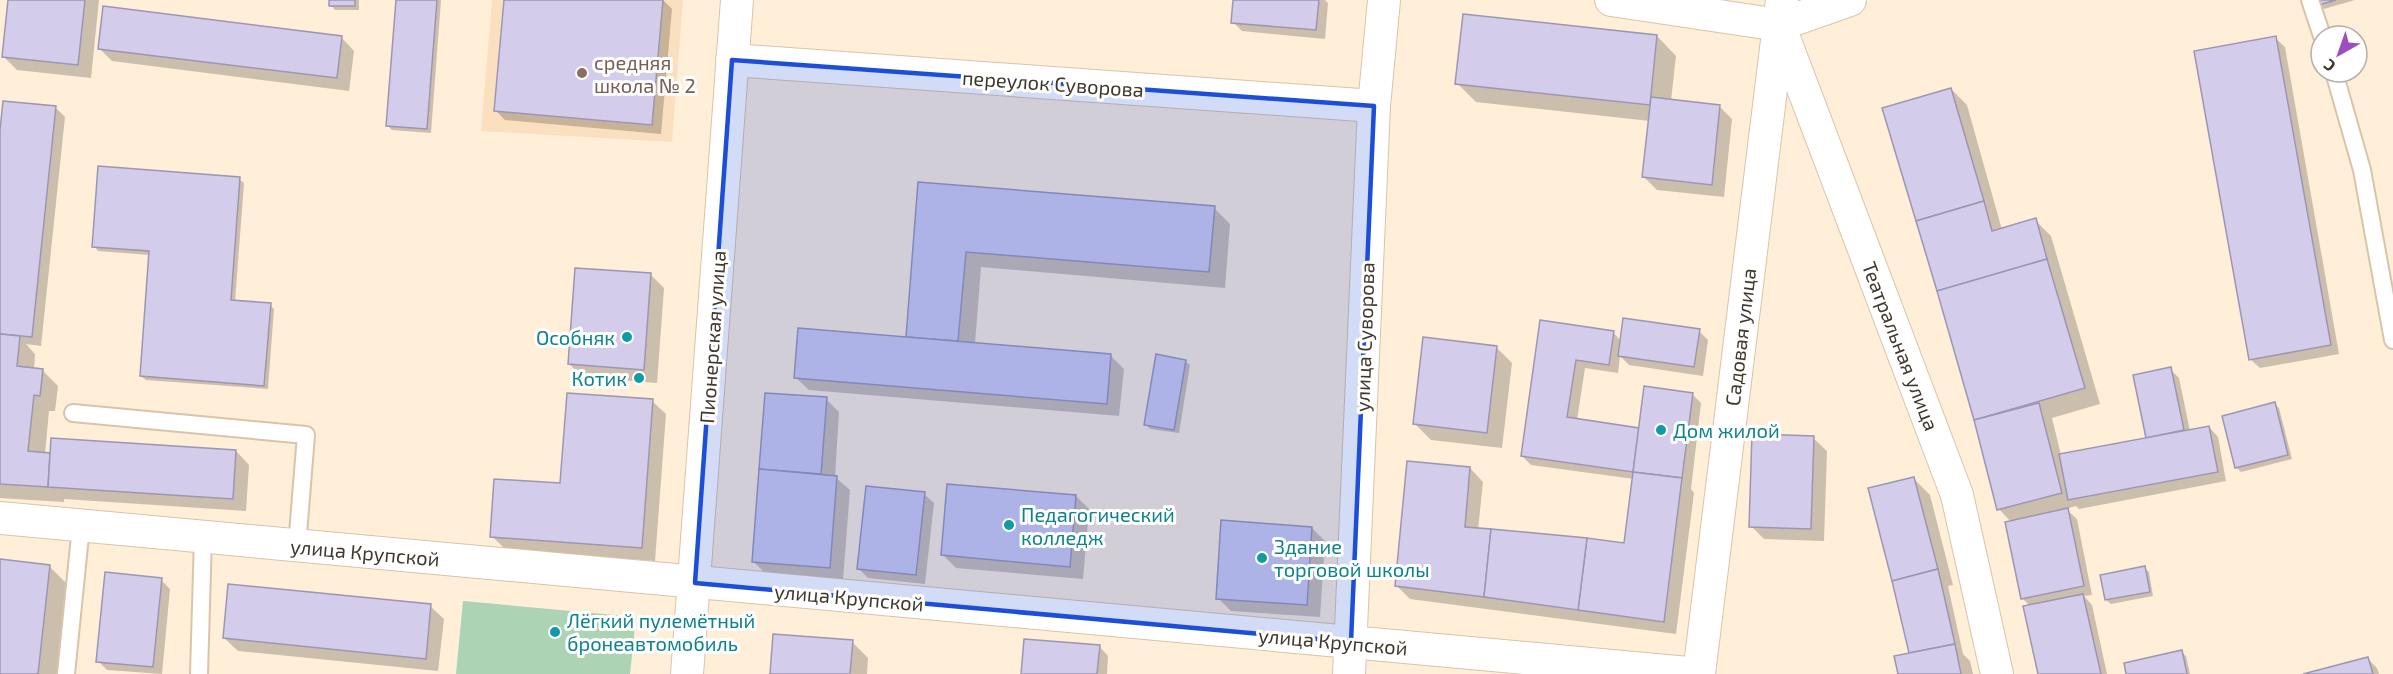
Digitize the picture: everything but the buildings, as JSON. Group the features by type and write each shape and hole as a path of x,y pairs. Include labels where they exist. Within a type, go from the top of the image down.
{"street":[{"name":"Пионерская улица","path":"687,674 737,0"},
{"name":"улица Суворова","path":"1349,674 1374,106 1384,0"},
{"path":"1611,0 1780,13 1850,0"},
{"name":"Садовая улица","path":"1699,674 1780,13"},
{"name":"Театральная улица","path":"1780,13 1958,495 1997,674"},
{"name":"переулок Суворова","path":"732,60 1374,106"},
{"name":"улица Крупской","path":"0,518 1699,674"}],"lane":[{"path":"2310,0 2318,24"},
{"path":"2337,84 2362,170 2393,340"},
{"path":"73,413 306,435 297,546"},
{"path":"66,674 81,526"},
{"path":"200,674 203,537"}],"highlighted area":[{"path":"732,60 1374,106 1351,642 695,583"}],"shaded area":[{"name":"средняя школа № 2","path":"492,0 683,0 672,142 481,131"}],"green space":[{"path":"463,601 636,617 630,674 456,674"}],"place":[{"name":"средняя школа № 2","path":"582,73"},
{"name":"Особняк","path":"627,337"},
{"name":"Котик","path":"639,378"},
{"name":"Дом жилой","path":"1661,430"},
{"name":"Педагогический колледж","path":"1009,525"},
{"name":"Здание торговой школы","path":"1262,558"},
{"name":"Лёгкий пулемётный бронеавтомобиль","path":"555,632"}]}
